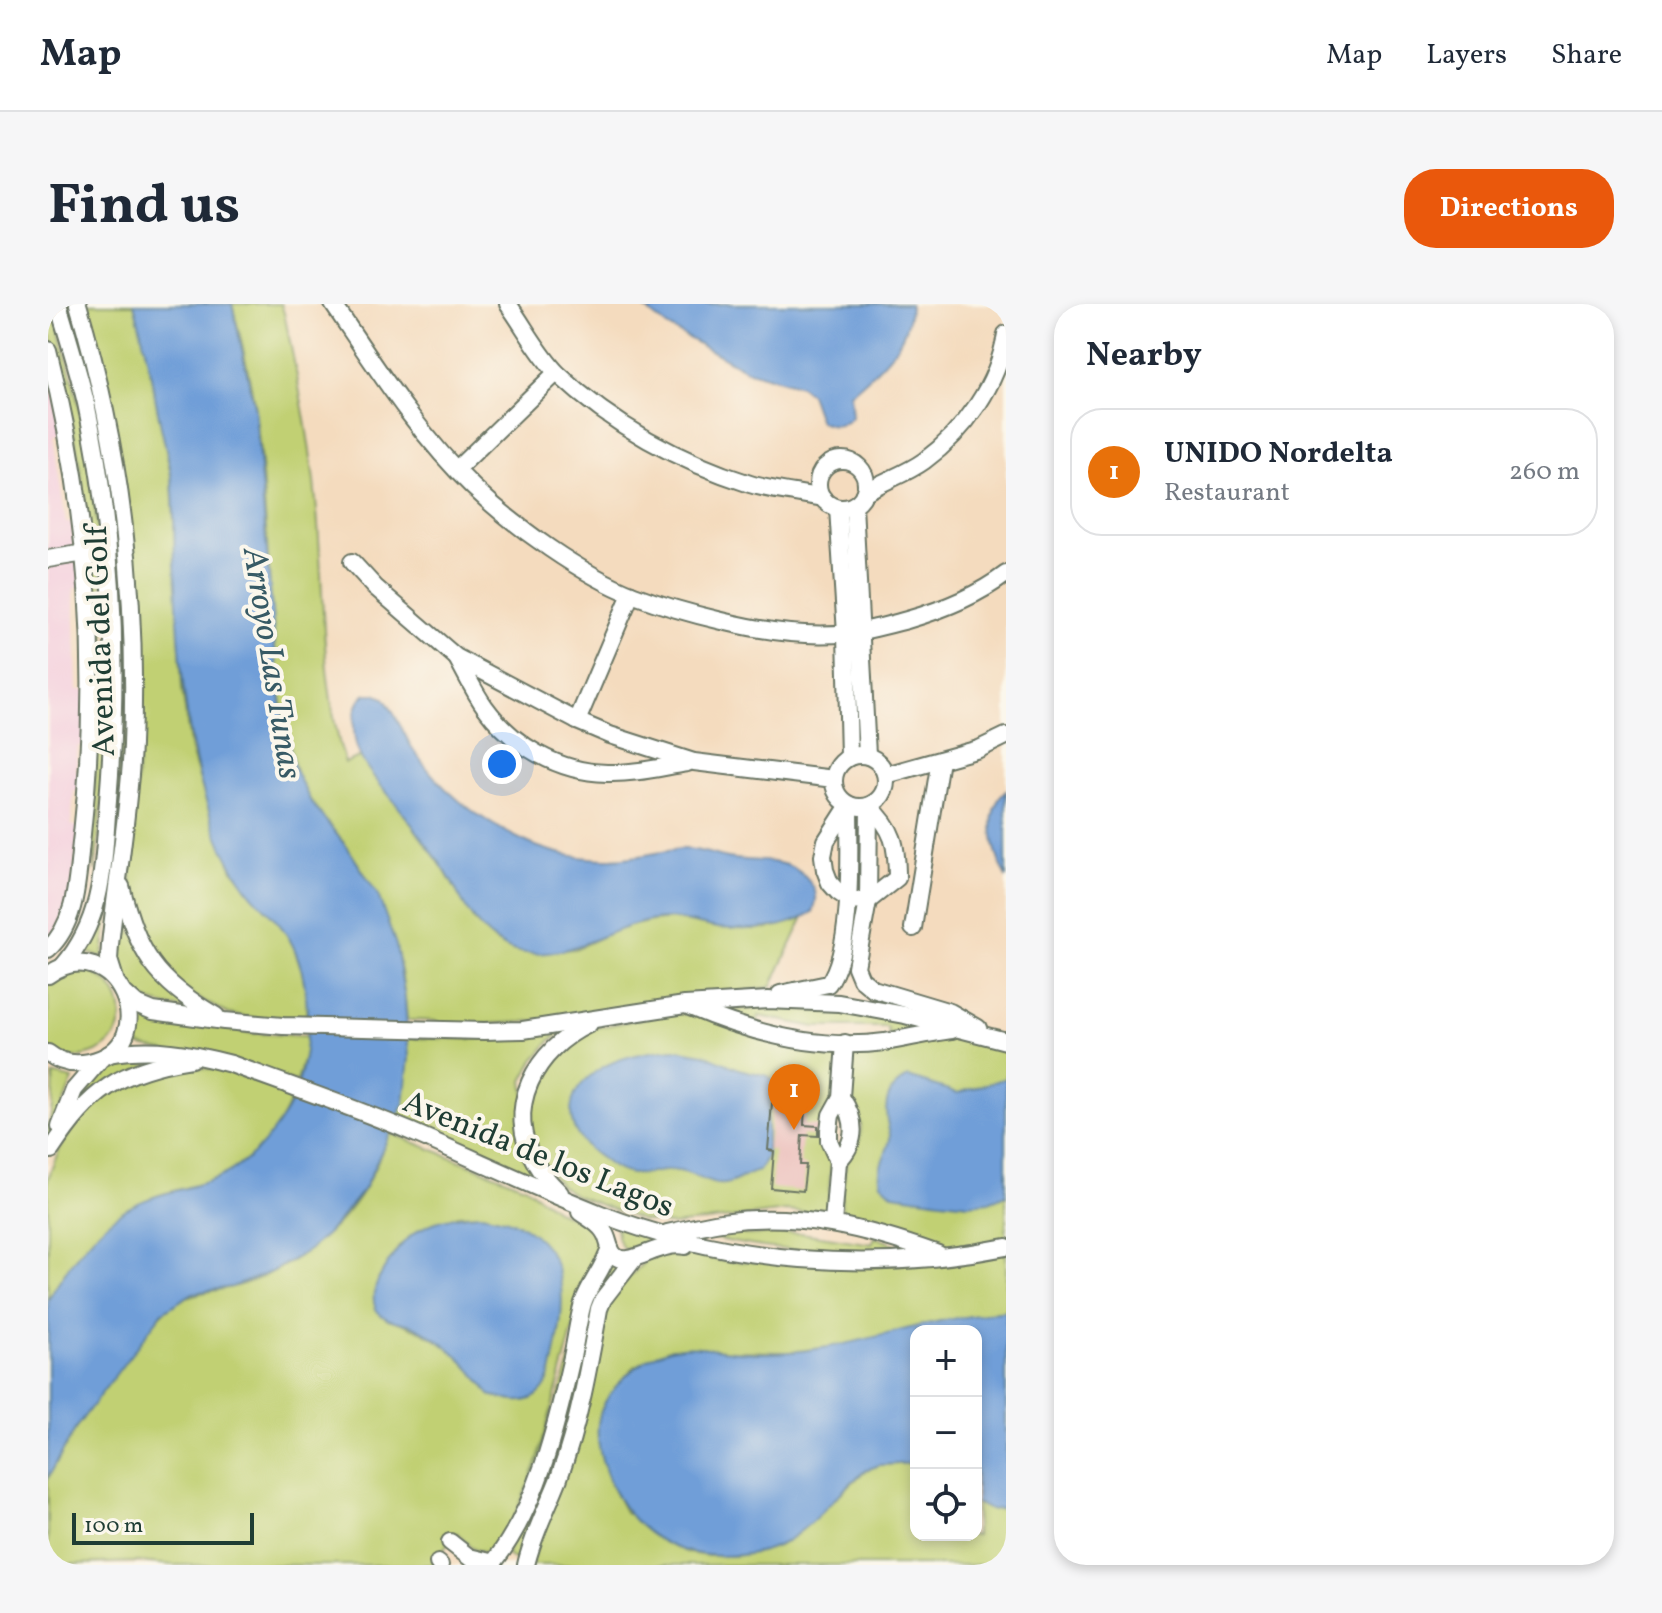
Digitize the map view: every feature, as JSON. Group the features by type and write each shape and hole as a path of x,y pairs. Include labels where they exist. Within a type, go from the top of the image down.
{"street":[{"name":"Avenida del Golf","path":"56,970 79,947 96,909 113,736 112,621 104,508 85,402 58,304"},
{"name":"Avenida del Golf","path":"78,304 104,398 123,506 129,566 132,743 110,945 109,960 115,979"},
{"path":"333,304 411,416 474,488 527,533 578,566 631,594 688,613 753,629 791,634 853,633 939,611 993,584 1006,574"},
{"path":"508,304 556,373 608,414 684,459 752,485 852,502 923,462 954,434 980,402 1002,356 1006,334"},
{"path":"48,350 68,435 85,553 91,717 83,821 72,906 61,934 48,949"},
{"path":"457,469 556,373"},
{"path":"823,498 818,488 819,477 824,467 837,460 852,462 861,469 881,475 897,476"},
{"path":"849,757 853,633 852,502 865,479 861,469"},
{"path":"786,492 801,488 819,477"},
{"path":"48,559 85,553"},
{"path":"352,562 375,587 456,657 577,721 694,762 834,779"},
{"path":"577,721 631,594"},
{"path":"853,633 867,755"},
{"path":"456,657 485,707 512,736 543,757 582,771 628,772 694,762"},
{"path":"485,707 492,691 510,687"},
{"path":"886,775 979,749 1006,736"},
{"path":"628,772 635,756 630,741"},
{"path":"867,755 879,762 887,783 881,797 869,806 849,805 837,793 834,779 837,768 849,757 867,755"},
{"path":"913,928 940,760"},
{"path":"849,805 826,841 823,856 830,883 850,900 868,901 897,878 897,850 892,834 869,806"},
{"path":"739,1001 828,984 836,973 850,900 849,805"},
{"path":"869,806 868,901 856,967 861,979 873,989 950,1012 1001,1040"},
{"path":"83,821 96,909"},
{"path":"119,877 130,922 139,944 156,970 174,989 224,1021"},
{"path":"56,970 91,965 115,979 136,1004 153,1011 283,1026 523,1030 685,1005 739,1001 839,1003 905,1015 1001,1040"},
{"path":"50,1154 74,1090 83,1076 117,1047 128,1027 125,994"},
{"path":"685,1005 759,1032 802,1040 884,1042 958,1029"},
{"path":"602,1019 575,1031 555,1045 540,1062 525,1094 523,1118 526,1141 535,1163 565,1199 604,1231 610,1248 618,1258 633,1260"},
{"path":"833,1223 838,1161 829,1141 829,1130 831,1115 841,1097 845,1043"},
{"name":"Avenida de los Lagos","path":"48,1053 64,1062 81,1064 147,1049 206,1057 409,1131 602,1214 661,1234 758,1254 862,1261 942,1256 1006,1247"},
{"path":"50,1154 83,1106 116,1081 155,1065 206,1057"},
{"path":"838,1161 852,1143 853,1131 852,1116 841,1097"},
{"path":"661,1234 721,1222 764,1219 833,1223 876,1233 942,1256"},
{"path":"526,1565 571,1440 603,1299 633,1260 668,1244 727,1255 758,1254"},
{"path":"450,1542 469,1557 492,1564 517,1527 557,1419 583,1304 606,1264 610,1248"}],"shaded area":[{"path":"52,385 63,435 53,437 66,523 76,522 83,587 74,588 77,690 86,690 87,746 78,746 76,772 85,772 83,791 74,791 71,825 80,827 70,900 48,943 48,386"}],"green space":[{"path":"48,304 52,304 78,404 102,579 106,696 95,871 92,828 98,661 82,479 69,405 48,324"},
{"path":"66,304 73,304 99,404 122,559 127,755 103,957 84,952 97,931 104,910 120,754 120,671"},
{"path":"85,304 134,304 172,481 182,690 191,751 210,814 233,870 281,924 293,945 302,971 307,1000 306,1018 284,1017 283,1022 228,1014 196,997 181,986 156,956 135,912 131,892 131,857 139,744 140,646"},
{"path":"232,304 281,304 284,313 310,453 319,534 327,666 345,763 362,756 443,868 474,921 496,942 517,952 575,949 621,928 652,921 673,919 719,928 767,929 803,919 771,987 523,1022 437,1026 437,1021 407,1020 402,974 383,911 350,851 303,789 294,765 273,633 255,410"},
{"path":"122,909 131,929 195,1010 150,1001 126,984 118,954"},
{"path":"63,972 92,972 108,983 121,1007 118,1032 110,1043 99,1051 76,1058 65,1057 48,1047 48,981"},
{"path":"766,1008 858,1014 931,1027 889,1035 887,1027 815,1027 759,1016 757,1024 713,1010"},
{"path":"139,1013 248,1033 306,1036 306,1049 297,1082 132,1044"},
{"path":"670,1013 696,1015 832,1047 839,1055 828,1207 815,1213 786,1211 674,1225 641,1220 575,1195 560,1185 539,1160 531,1131 530,1102 541,1070 585,1030"},
{"path":"560,1029 563,1033 552,1039 534,1060 523,1081 536,1178 396,1120 408,1038 476,1039"},
{"path":"956,1034 1006,1048 1006,1238 970,1245 943,1246 849,1218 842,1209 841,1201 846,1163 860,1138 861,1125 850,1095 853,1056 856,1051"},
{"path":"139,1057 158,1058 74,1112 79,1097 103,1071 122,1061"},
{"path":"188,1067 225,1070 292,1095 269,1137 245,1161 218,1178 150,1198 107,1224 84,1247 48,1300 48,1179 58,1152 82,1114 101,1098 142,1076"},
{"path":"53,1076 73,1079 48,1142"},
{"path":"390,1133 524,1186 559,1212 596,1227 607,1249 574,1325 537,1463 508,1533 495,1549 484,1553 473,1549 457,1533 434,1565 173,1565 138,1562 48,1565 48,1478 77,1426 151,1326 179,1301 270,1273 324,1237 353,1206 368,1182","holes":["481,1214 505,1219 491,1395 446,1346 418,1330 385,1318 378,1280 400,1245 457,1215"]},
{"path":"616,1226 663,1241 638,1250 625,1249 617,1237"},
{"path":"743,1227 744,1235 801,1233 872,1244 875,1237 915,1252 805,1251 750,1245 697,1234"},
{"path":"674,1251 722,1261 753,1262 1006,1253 1006,1311 910,1325 910,1329 846,1345 789,1352 671,1348 635,1366 613,1390 601,1456 625,1512 687,1553 709,1556 733,1556 778,1546 797,1534 866,1470 880,1465 910,1463 910,1541 982,1541 982,1506 990,1509 1006,1508 1006,1565 531,1565 611,1296 647,1259"},
{"path":"614,1260 622,1262 558,1450 515,1560 507,1555 588,1307"}],"water":[{"name":"Arroyo Las Tunas","path":"134,304 232,304 255,410 275,647 283,718 295,770 311,802 349,850 378,895 396,945 405,999 409,1058 404,1103 364,1189 328,1233 309,1250 271,1272 232,1287 193,1293 163,1312 77,1426 48,1478 48,1300 54,1289 88,1243 116,1216 140,1202 228,1173 265,1141 280,1122 294,1094 301,1073 307,1027 307,1004 299,960 279,923 253,896 232,866 217,833 200,781 188,720 181,659 171,474"},
{"path":"639,304 910,304 898,344 850,394 852,417 841,425 833,426 820,422 810,394 800,386 746,370 668,327"},
{"path":"366,694 384,698 422,762 449,791 479,816 513,836 549,851 590,858 618,859 687,849 728,858 784,864 803,875 813,887 816,897 813,912 791,923 768,928 719,928 671,919 632,925 558,951 539,954 506,947 470,915 438,860 361,758 354,720 358,705"},
{"path":"1006,791 1006,878 994,845 992,821 994,810"},
{"path":"675,1049 704,1054 739,1069 768,1076 773,1081 767,1117 767,1156 759,1171 725,1184 678,1171 630,1174 609,1165 579,1137 571,1113 573,1101 589,1077 620,1059"},
{"path":"908,1077 958,1093 1006,1078 1006,1195 989,1202 969,1204 893,1194 881,1183 881,1166 890,1137 888,1097 895,1086"},
{"path":"481,1214 511,1221 541,1241 551,1254 561,1284 561,1317 554,1363 543,1389 528,1400 512,1401 490,1395 466,1364 447,1347 414,1326 383,1316 374,1302 383,1272 403,1243 433,1223"},
{"path":"1006,1311 1006,1508 990,1510 982,1506 982,1325 923,1325"},
{"path":"910,1328 910,1463 880,1465 866,1470 791,1538 772,1548 750,1554 720,1556 681,1550 649,1533 624,1507 606,1472 598,1424 606,1400 635,1368 658,1353 685,1346 784,1353 847,1343"}],"building":[{"path":"785,1072 798,1073 798,1078 802,1079 800,1107 805,1107 804,1125 818,1126 818,1136 802,1135 800,1165 806,1165 803,1191 771,1188 774,1151 768,1150 772,1103 775,1103 777,1077 785,1078"}],"place":[{"name":"UNIDO Nordelta","path":"794,1130"}]}
